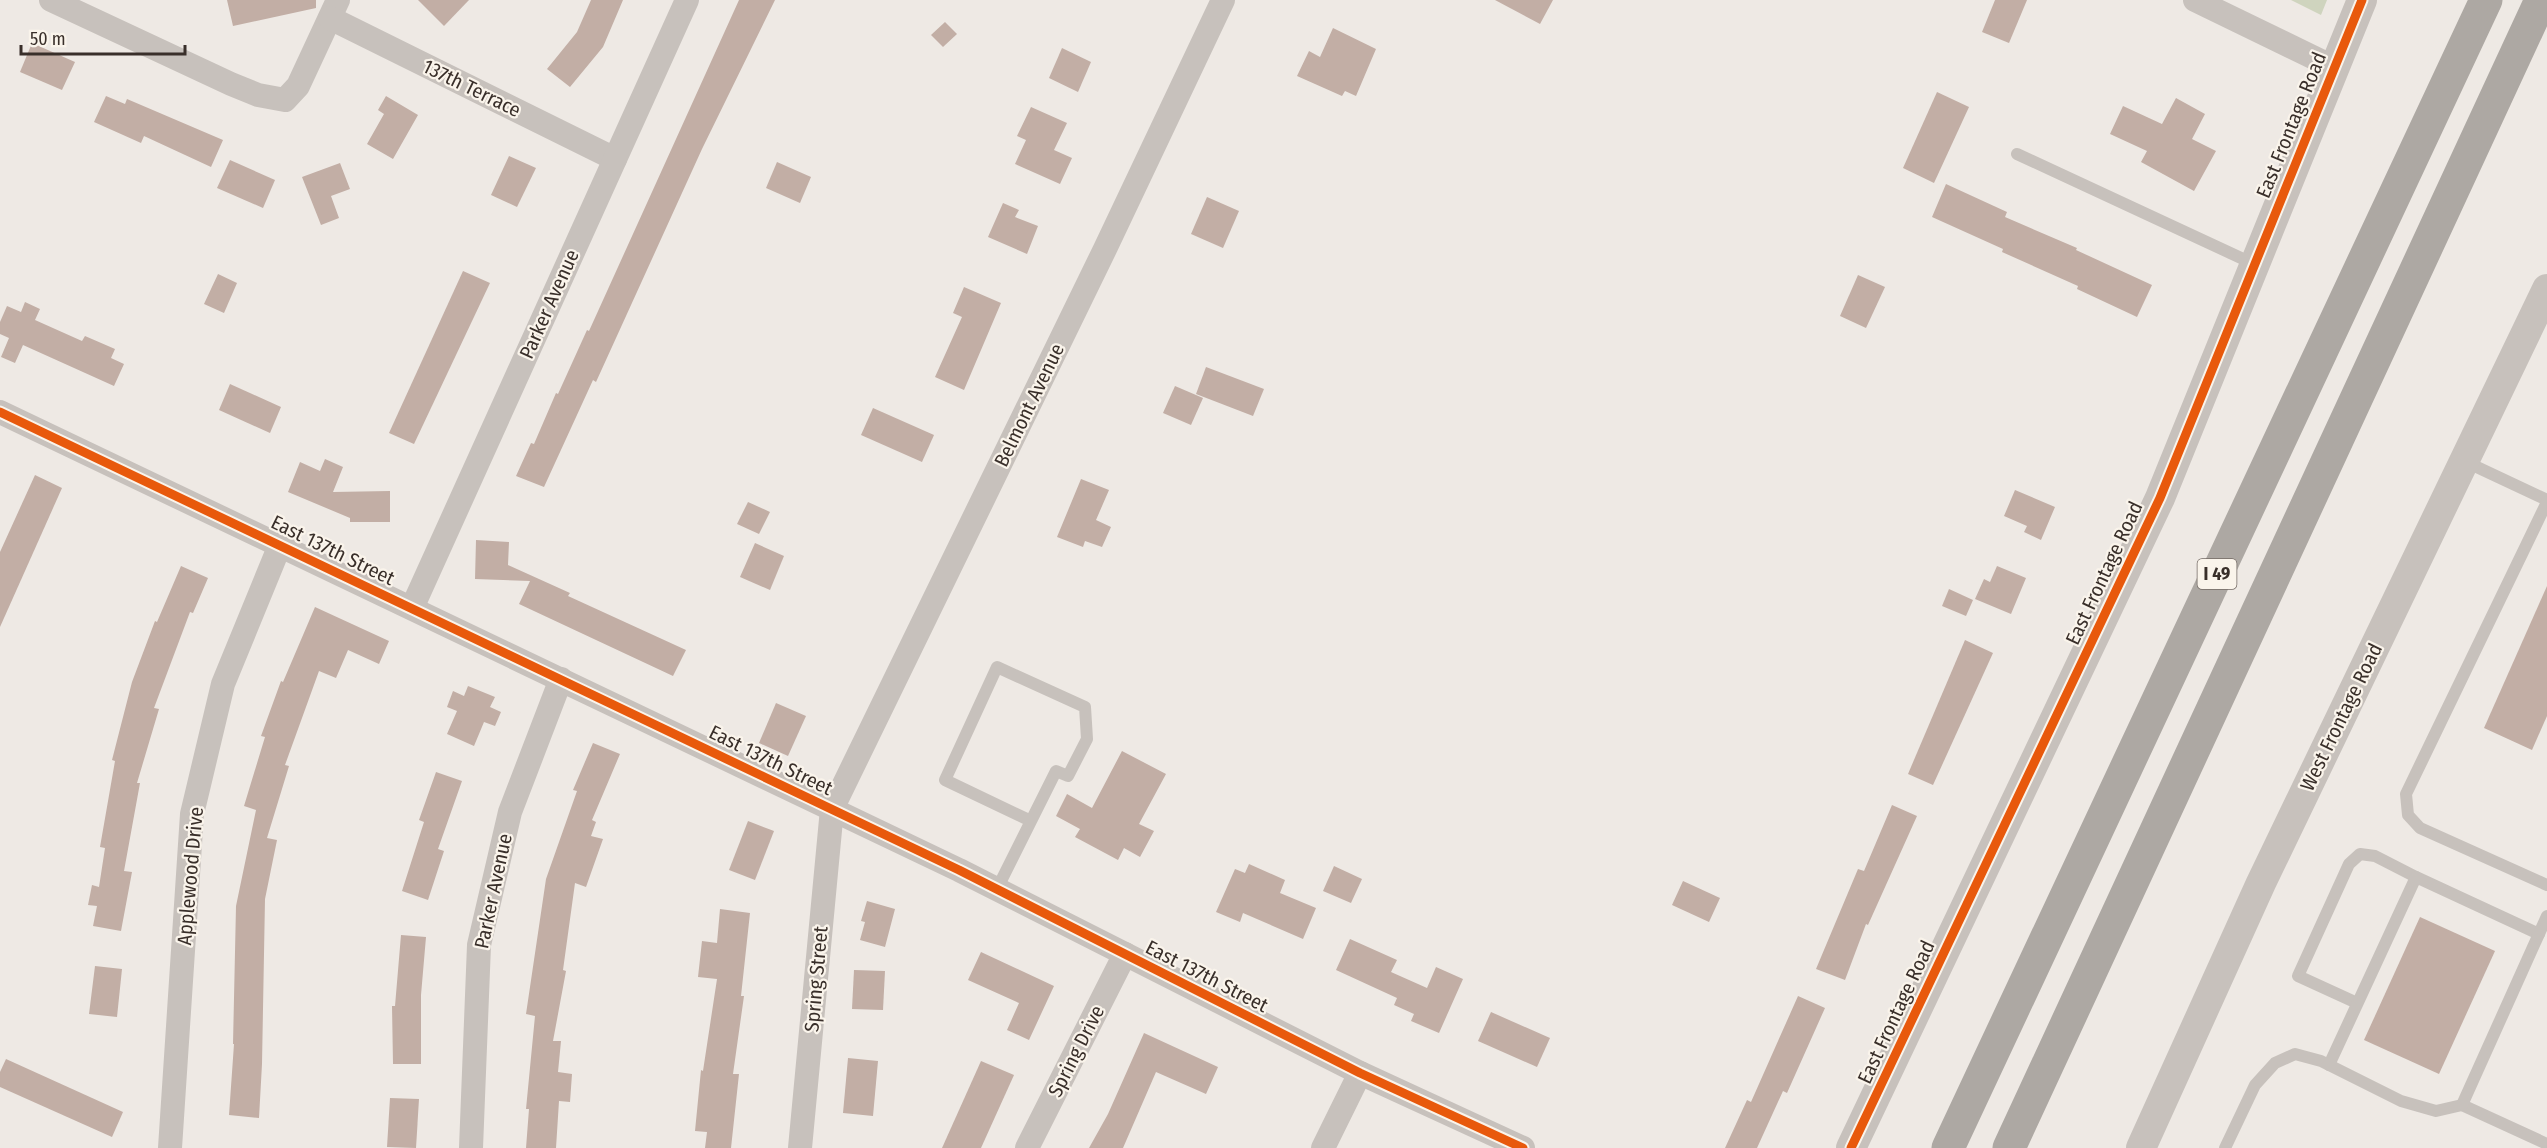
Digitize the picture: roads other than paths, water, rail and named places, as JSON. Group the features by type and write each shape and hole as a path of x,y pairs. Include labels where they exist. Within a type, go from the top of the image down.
{"highway":[{"name":"I 49","path":"1948,1148 2486,0"},
{"name":"I 49","path":"2009,1148 2541,0"}],"street":[{"path":"51,0 231,84 258,95 285,100 298,86 334,9"},
{"name":"Parker Avenue","path":"412,608 687,0"},
{"name":"Belmont Avenue","path":"832,809 1105,249 1223,0"},
{"path":"2195,0 2333,67"},
{"name":"East Frontage Road","path":"1851,1148 2160,498 2362,0"},
{"name":"137th Terrace","path":"334,9 615,159"},
{"name":"West Frontage Road","path":"2140,1148 2261,884 2547,289"},
{"name":"East 137th Street","path":"0,411 832,809 1360,1073 1523,1148"},
{"name":"Applewood Drive","path":"170,1148 192,814 224,684 280,545"},
{"name":"Parker Avenue","path":"471,1148 479,945 510,812 561,679"},
{"name":"Spring Street","path":"800,1148 832,809"},
{"name":"Spring Drive","path":"1027,1148 1125,954"},
{"path":"1323,1148 1360,1073"}],"lane":[{"path":"2017,154 2254,264"},
{"path":"2464,460 2547,501 2406,794 2408,815 2420,828 2547,885"},
{"path":"996,889 1031,821 1056,771 1068,776 1087,739 1085,707 997,668 945,780 1031,821"},
{"path":"2357,1003 2298,976 2349,864 2360,854 2375,856 2539,934"},
{"path":"2329,1065 2416,877"},
{"path":"2462,1105 2547,916"},
{"path":"2225,1148 2255,1085 2275,1063 2295,1054 2329,1065 2401,1101 2436,1111 2462,1105 2547,1144"}]}
